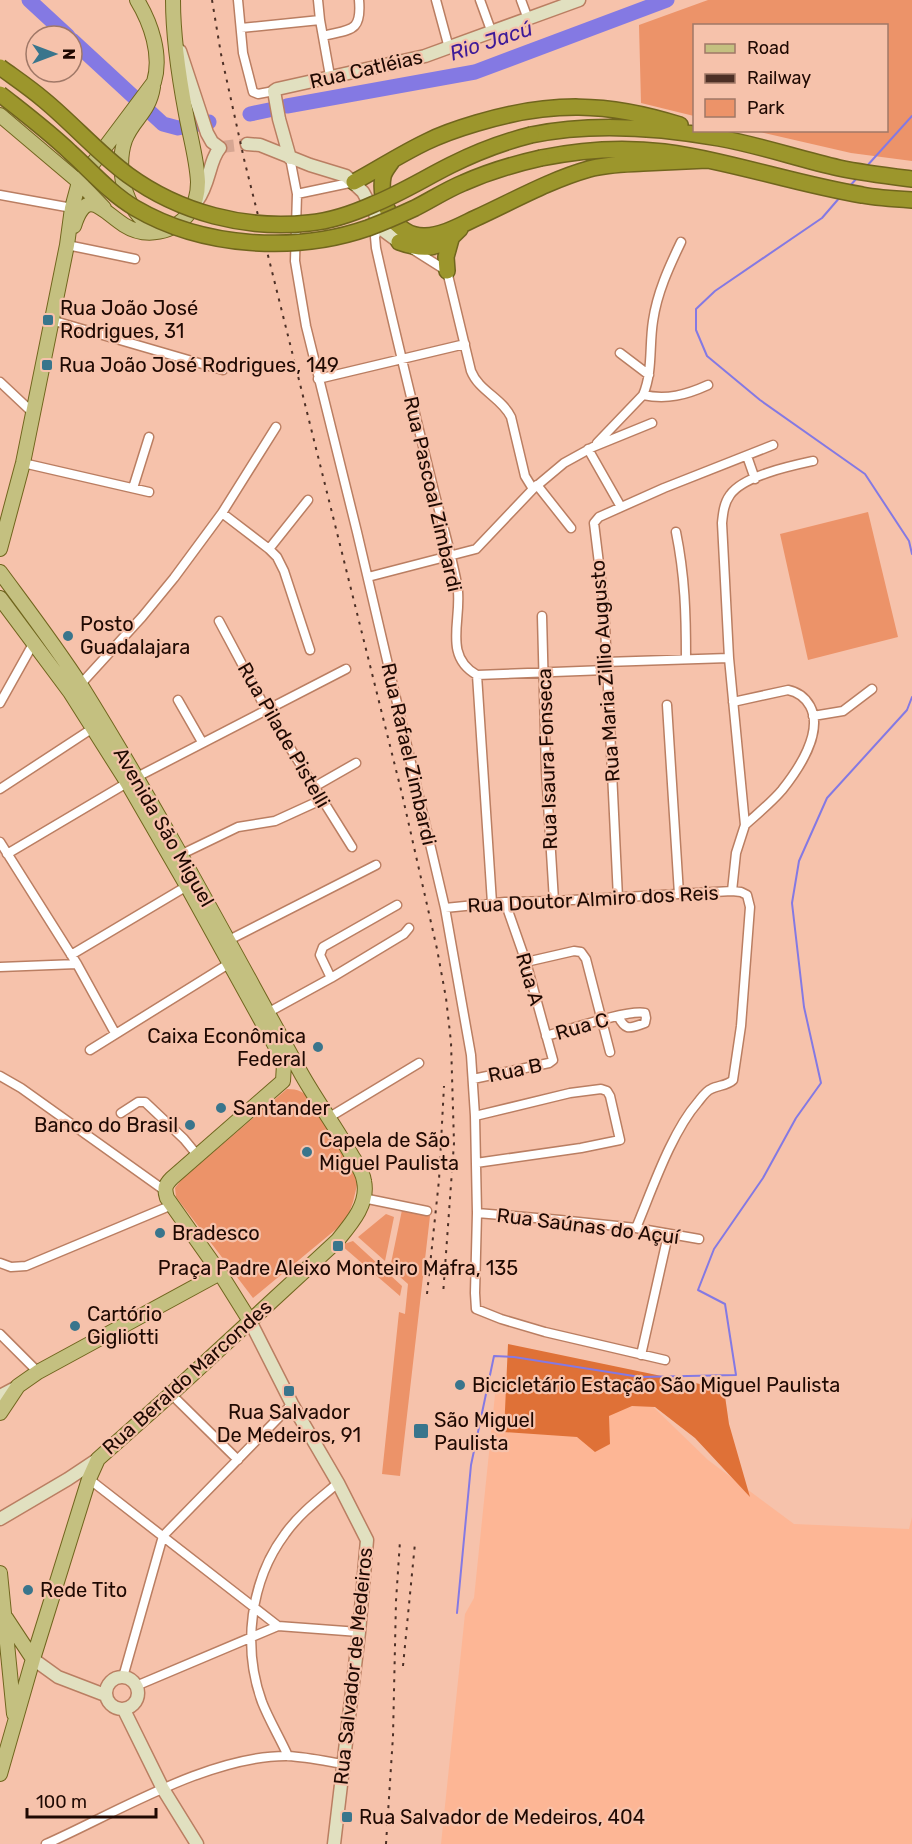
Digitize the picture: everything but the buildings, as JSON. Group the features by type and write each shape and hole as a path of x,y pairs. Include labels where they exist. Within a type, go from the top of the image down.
{"highway":[{"path":"0,67 42,98 128,175 152,190 207,214 258,224 301,224 333,219 397,194 452,164 482,151 509,140 531,135 571,129 615,127 662,130 720,138"},
{"path":"0,94 57,140 116,195 134,208 184,229 219,238 252,242 280,244 312,242 348,234 415,208 471,179 511,165 579,152 634,150 663,152 862,195 912,200"},
{"path":"354,183 426,142 463,127 511,113 543,108 617,109 648,115 693,129"},
{"path":"701,132 840,168 912,179"},
{"path":"392,161 383,174 382,185 388,212 407,232 423,237 435,235 551,183 588,169 615,165 707,160"},
{"path":"399,242 413,247 439,246 451,239 466,222"},
{"path":"447,270 446,257 451,239"}],"main road":[{"path":"137,0 148,23 155,46 157,69 145,111 127,135 124,146 123,172 130,202 143,221 162,232"},
{"path":"173,0 174,35 191,105 194,158 198,182 195,204"},
{"name":"Rua Catléias","path":"274,91 282,87 424,56 492,33 563,3 579,0"},
{"path":"0,549 23,463 79,182 151,89"},
{"path":"274,91 290,158"},
{"path":"0,115 79,182 124,225 149,233 162,232 182,221 203,192 214,157 221,148 212,142 191,105"},
{"path":"247,144 260,145 290,158 346,176 363,192 379,224 388,235 399,242"},
{"path":"67,245 81,209 91,204 108,212"},
{"name":"Avenida São Miguel","path":"0,572 182,854 312,1092 363,1176 365,1184 363,1198"},
{"name":"Avenida São Miguel","path":"0,598 33,644 75,688 93,728 132,779 187,886 282,1058 283,1081"},
{"path":"164,1190 166,1184 283,1081 294,1080 312,1092"},
{"name":"Rua Salvador de Medeiros","path":"164,1190 250,1321 292,1404 338,1483 367,1540 359,1632 333,1844"},
{"name":"Rua Beraldo Marcondes","path":"1,1766 89,1479 98,1459 337,1241 353,1222 363,1198"},
{"path":"0,1396 38,1372 220,1273"},
{"path":"0,1413 18,1386"},
{"path":"0,1519 98,1459"},
{"path":"0,1573 5,1617 4,1664 15,1722"},
{"path":"5,1617 33,1659 58,1677 105,1695"},
{"path":"123,1677 133,1681 136,1686 138,1694 136,1701 124,1710 111,1706 105,1695 106,1688 116,1678 123,1677"},
{"path":"124,1710 162,1789 197,1844"}],"street":[{"path":"238,0 241,27 320,20"},
{"path":"318,0 330,76"},
{"path":"322,36 352,28 357,24 360,16 359,0"},
{"path":"436,0 449,48"},
{"path":"480,0 492,33"},
{"path":"521,0 528,19"},
{"name":"Rua Catléias","path":"241,27 245,66 252,92 258,94 274,91"},
{"name":"Rua Rafael Zimbardi","path":"290,158 297,195 295,261 306,326 368,577 454,952 473,1079 477,1213 476,1309 545,1332 641,1355"},
{"path":"297,195 354,183"},
{"path":"0,195 72,208"},
{"name":"Rua Pascoal Zimbardi","path":"379,224 375,237 376,248 458,588 458,652 462,663 477,675"},
{"path":"399,242 447,270 474,377 508,410 525,476 571,528"},
{"path":"590,448 643,395 649,375 650,343 657,299 681,242"},
{"path":"67,245 135,259"},
{"path":"51,320 222,370"},
{"path":"318,380 465,344"},
{"path":"620,353 649,375"},
{"path":"0,382 33,412"},
{"path":"643,395 674,397 708,385"},
{"path":"368,577 470,552 480,546 535,487 564,463 590,448 652,423"},
{"path":"75,688 142,617 222,513 276,427"},
{"path":"133,488 149,437"},
{"name":"Rua Maria Zillio Augusto","path":"618,898 604,604 594,523 598,518 664,488 773,445"},
{"path":"590,448 621,507"},
{"path":"747,456 755,479"},
{"path":"636,1228 680,1128 707,1091 730,1084 733,1080 741,1026 750,907 747,895 736,891 736,853 745,825 729,658 722,523 724,505 735,489 755,479 813,461"},
{"path":"23,463 149,492"},
{"path":"269,549 308,500"},
{"path":"222,513 277,557 284,571 309,650"},
{"path":"676,532 685,587 686,659"},
{"name":"Rua Isaura Fonseca","path":"542,616 546,771 554,901"},
{"name":"Rua Pilade Pistelli","path":"219,621 267,711 352,847"},
{"path":"0,703 33,644"},
{"path":"492,903 477,675 544,673 686,659 729,658"},
{"path":"8,854 132,779 346,669"},
{"path":"813,716 843,711 872,688"},
{"path":"733,702 788,690 796,691 807,700 813,716 813,736 803,759 781,790 745,825"},
{"path":"178,700 202,742"},
{"path":"667,705 679,894"},
{"path":"0,789 93,728"},
{"path":"314,788 356,763"},
{"path":"182,854 238,827 275,821 321,800"},
{"path":"0,842 77,964 116,1033"},
{"path":"229,940 376,865"},
{"path":"71,955 187,886"},
{"name":"Rua Doutor Almiro dos Reis","path":"445,908 505,902 736,891"},
{"name":"Rua A","path":"505,902 526,962 553,1058"},
{"path":"331,978 320,955 323,947 397,905"},
{"path":"268,1012 331,978 404,934 409,928"},
{"path":"526,962 574,951 581,952 586,959 610,1052"},
{"path":"90,1050 230,963"},
{"path":"0,967 77,964"},
{"name":"Rua C","path":"546,1036 618,1016"},
{"name":"Rua B","path":"473,1079 549,1063 553,1058"},
{"path":"328,1118 419,1063"},
{"path":"0,1076 21,1088 164,1190"},
{"path":"475,1116 570,1093 601,1089 607,1090 610,1096 620,1140 476,1163"},
{"path":"121,1113 138,1102 145,1102 198,1155"},
{"path":"363,1198 427,1211"},
{"path":"0,1263 11,1267 26,1266 172,1205"},
{"name":"Rua Saúnas do Açuí","path":"477,1213 636,1228 699,1239"},
{"path":"665,1360 641,1355 668,1235"},
{"path":"0,1334 38,1372"},
{"path":"171,1394 238,1460"},
{"path":"123,1677 162,1536 292,1404"},
{"path":"89,1479 278,1626"},
{"path":"288,1756 262,1701 253,1666 251,1638 253,1606 274,1549 305,1512 338,1483"},
{"path":"136,1686 278,1626 359,1632"},
{"path":"46,1844 162,1789 229,1765 288,1756 343,1764"}],"shaded area":[{"path":"508,1344 724,1389 729,1424 750,1497 695,1438 655,1407 632,1406 609,1416 610,1444 595,1452 577,1437 504,1432"},
{"path":"496,1385 642,1396 708,1460 794,1524 909,1529 912,1517 912,1844 441,1844 465,1614 474,1598"}],"green space":[{"path":"708,0 912,0 912,161 851,153 760,132 888,132 888,24 693,24 693,116 641,103 639,25"},
{"path":"868,512 898,637 808,660 780,534"},
{"path":"287,1089 300,1092 311,1100 355,1170 357,1185 346,1221 253,1298 176,1197 175,1188 181,1180"},
{"path":"402,1210 430,1216 400,1476 382,1474 399,1312 405,1314 408,1284 390,1268"},
{"path":"386,1214 394,1217 385,1261 358,1237"},
{"path":"353,1241 402,1286 400,1296 341,1245"}],"waterway":[{"name":"Rio Jacú","path":"29,0 55,24"},
{"name":"Rio Jacú","path":"287,106 475,72 667,0"},
{"name":"Rio Jacú","path":"84,51 163,124 178,128 209,122"},
{"name":"Rio Jacú","path":"250,114 269,110"},
{"path":"866,167 912,116"},
{"path":"849,187 857,178"},
{"path":"841,196 822,218 715,291 696,309 696,330 707,356 760,400 865,474 909,541 912,554"},
{"path":"457,1613 471,1465 494,1356 514,1357 640,1377 736,1375 725,1304 698,1290 714,1249 763,1178 796,1118 821,1083 804,1007 792,903 799,861 827,798 907,710 912,697"}],"tunnel":[{"path":"222,147 247,144"}],"railway":[{"path":"212,0 221,54 244,159 402,794 446,998 451,1042 454,1143 443,1295"},
{"path":"427,1294 439,1180 444,1086"},
{"path":"386,1844 393,1736 396,1601 400,1541"},
{"path":"403,1666 415,1543"}],"place":[{"name":"Rua João José Rodrigues, 31","path":"48,320"},
{"name":"Rua João José Rodrigues, 149","path":"47,365"},
{"name":"Posto Guadalajara","path":"68,636"},
{"name":"Caixa Econômica Federal","path":"318,1047"},
{"name":"Santander","path":"221,1108"},
{"name":"Banco do Brasil","path":"190,1125"},
{"name":"Capela de São Miguel Paulista","path":"307,1152"},
{"name":"Bradesco","path":"160,1233"},
{"name":"Praça Padre Aleixo Monteiro Mafra, 135","path":"338,1246"},
{"name":"Cartório Gigliotti","path":"75,1326"},
{"name":"Bicicletário Estação São Miguel Paulista","path":"460,1385"},
{"name":"Rua Salvador De Medeiros, 91","path":"289,1391"},
{"name":"São Miguel Paulista","path":"421,1431"},
{"name":"Rede Tito","path":"28,1590"},
{"name":"Rua Salvador de Medeiros, 404","path":"347,1817"}]}
